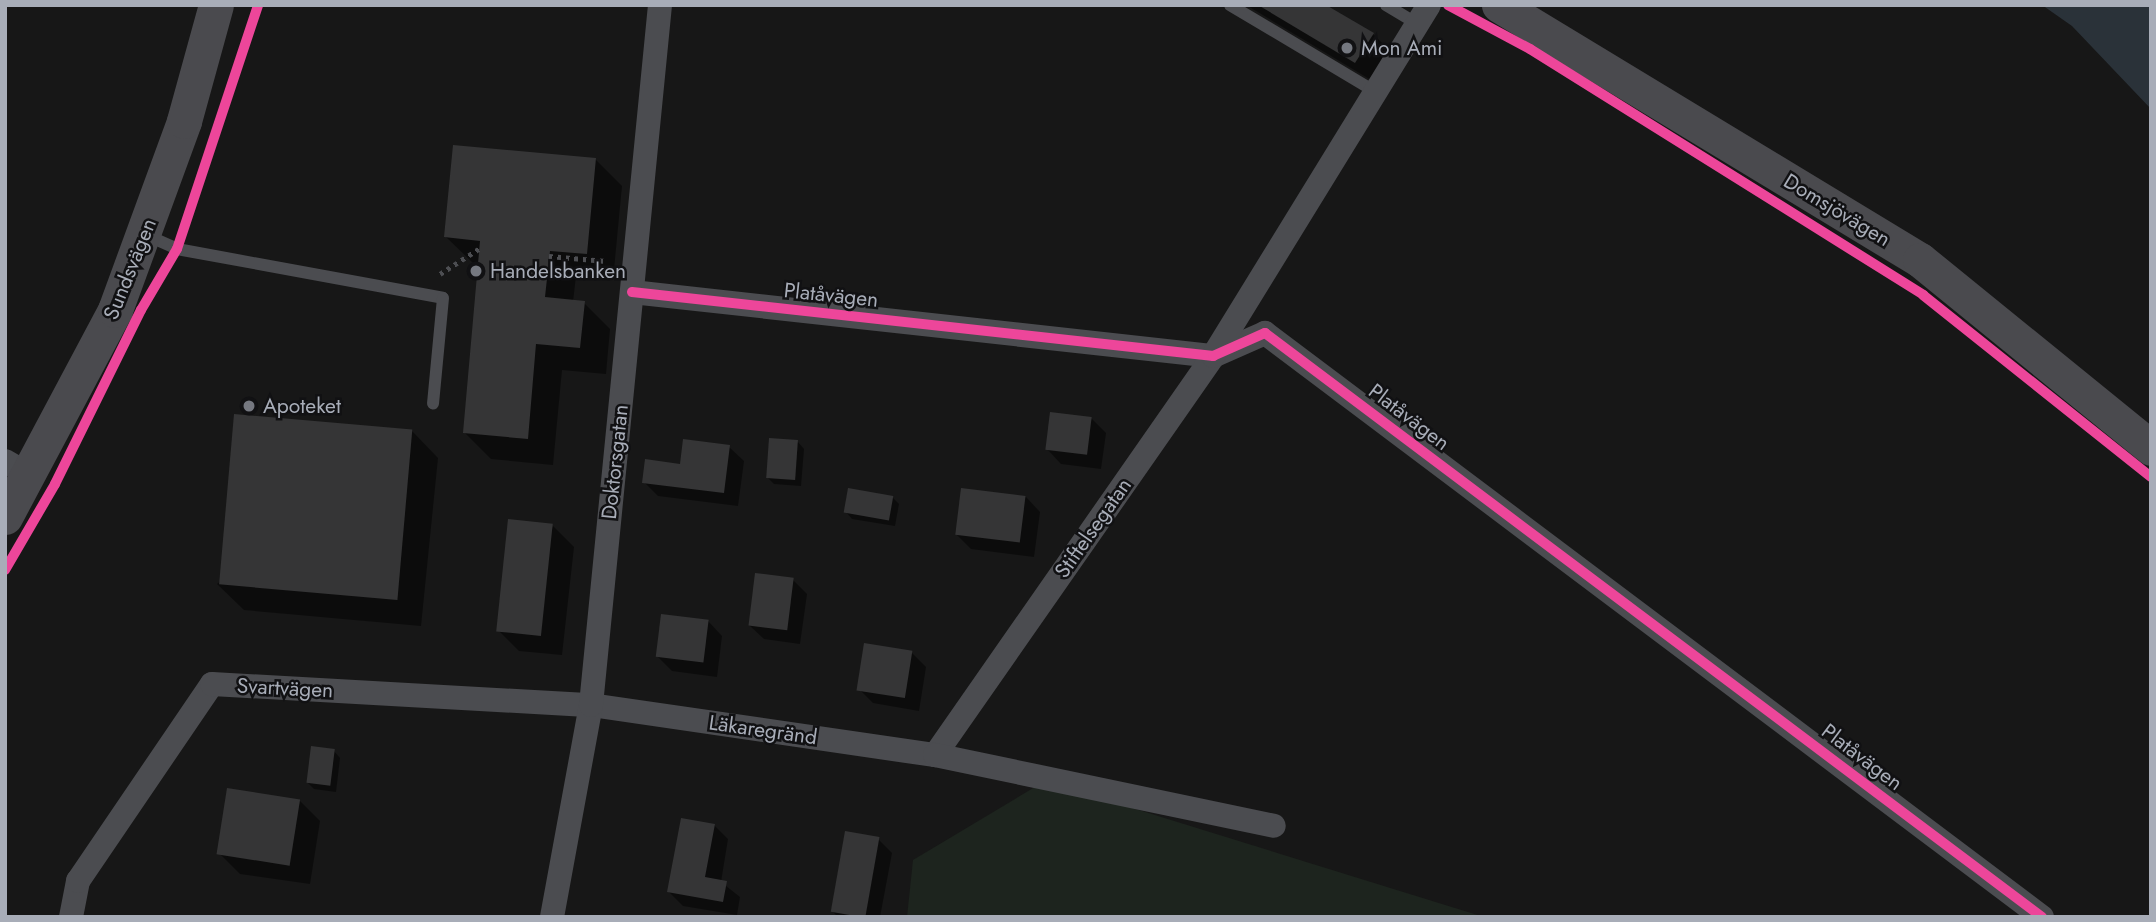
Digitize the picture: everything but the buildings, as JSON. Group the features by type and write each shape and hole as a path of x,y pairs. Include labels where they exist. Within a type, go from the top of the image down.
{"street":[{"name":"Sundsvägen","path":"5,517 17,468 115,310 145,235 184,121 216,5"},
{"name":"Doktorsgatan","path":"552,917 592,705 660,5"},
{"name":"Domsjövägen","path":"1499,5 1920,260 2151,448"},
{"name":"Stiftelsegatan","path":"935,755 1213,356 1424,15"},
{"name":"Platåvägen","path":"632,292 1213,356 1265,333 2042,917"},
{"name":"Svartvägen","path":"71,917 78,881 212,684 592,705"},
{"name":"Läkaregränd","path":"592,705 935,755"},
{"path":"935,755 1274,826"}],"lane":[{"path":"1230,5 1376,92"},
{"path":"1386,5 1424,15"},
{"path":"145,235 177,249 443,298 433,404"}],"path":[{"path":"412,292 480,248"},
{"path":"549,256 635,264"}],"shaded area":[{"path":"2042,5 2151,5 2151,109 2072,26"},
{"path":"1045,781 1484,917 907,917 913,860"}],"cycle path":[{"path":"5,570 55,484 141,310 177,249 258,5"},
{"path":"1448,5 1530,49 1923,295 2151,477"},
{"path":"632,292 1213,356 1265,333 2042,917"}],"place":[{"name":"Mon Ami","path":"1347,48"},
{"name":"Handelsbanken","path":"476,271"},
{"name":"Apoteket","path":"249,406"}]}
